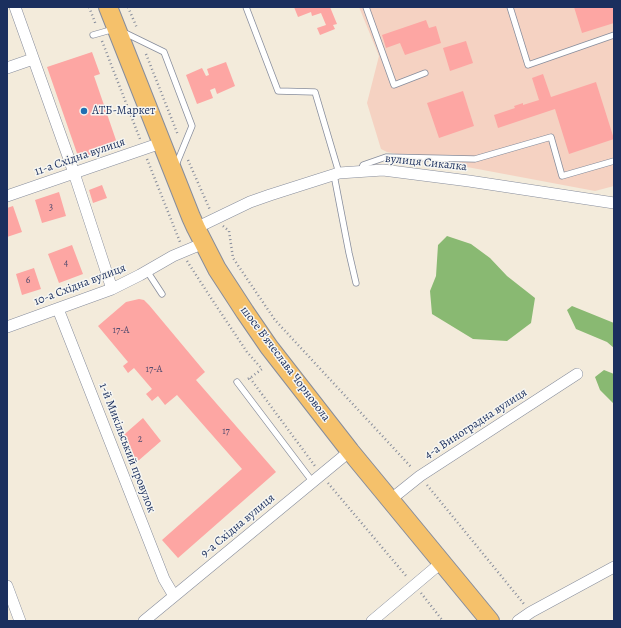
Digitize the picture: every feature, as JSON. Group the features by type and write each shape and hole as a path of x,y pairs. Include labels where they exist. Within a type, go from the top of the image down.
{"main road":[{"name":"шосе В'ячеслава Чорновола","path":"108,7 102,32 161,143 200,236 217,269 269,347 350,451 490,621"}],"street":[{"path":"15,7 74,173 112,289"},
{"path":"7,68 33,59"},
{"name":"11-а Східна вулиця","path":"7,196 161,143"},
{"name":"вулиця Сикалка","path":"200,236 216,219 250,202 337,174 383,170 614,202"},
{"name":"10-а Східна вулиця","path":"7,327 112,289 184,251 200,236"},
{"name":"1-й Микільський провулок","path":"58,309 164,579 174,596"},
{"name":"4-а Виноградна вулиця","path":"390,500 420,476 577,374"},
{"name":"9-а Східна вулиця","path":"144,621 350,451"},
{"path":"372,621 442,562"},
{"path":"518,621 531,612 614,567"},
{"path":"7,586 20,621"}],"lane":[{"path":"246,7 278,91 315,92 337,174 349,252 356,283"},
{"path":"366,7 394,84 425,73"},
{"path":"510,7 528,65 614,35"},
{"path":"102,32 142,41 164,52 192,126 173,173"},
{"path":"361,172 363,165 386,157 475,159 550,137 562,176 614,161"},
{"path":"147,271 162,294"},
{"path":"237,382 317,477"}],"path":[{"path":"89,7 102,32 143,149 188,263 247,352 262,369 250,378 317,477 414,585 443,621"},
{"path":"128,7 208,207 216,219 229,231 233,258 276,320 420,476 531,612"}],"shaded area":[{"path":"359,7 614,7 614,186 595,191 387,152 381,149 367,103 379,56"}],"green space":[{"path":"447,236 471,244 490,258 507,276 535,298 531,323 507,341 473,339 432,314 430,291 436,276 438,245"},
{"path":"572,306 614,323 614,348 607,342 576,329 567,310"},
{"path":"604,370 614,374 614,404 600,390 595,377"}],"building":[{"path":"294,7 330,7 337,24 333,25 335,29 320,35 317,28 326,25 321,13 312,16 311,12 298,17"},
{"path":"574,7 614,7 614,23 582,33"},
{"path":"426,20 429,28 436,26 441,43 405,55 400,43 386,48 382,35"},
{"path":"466,41 473,63 450,71 443,48"},
{"name":"АТБ-Маркет","path":"92,52 100,74 94,76 118,146 79,159 47,67"},
{"path":"226,62 235,86 217,94 215,88 210,90 213,98 197,104 186,75 202,68 206,76 209,75 207,69"},
{"path":"543,74 551,97 596,82 614,139 569,154 555,109 498,128 494,115 515,108 514,106 523,103 523,105 539,100 532,78"},
{"path":"463,91 474,126 439,138 427,103"},
{"path":"102,185 107,198 93,203 89,190"},
{"path":"59,192 66,216 42,223 35,200"},
{"path":"13,206 22,232 7,237 7,208"},
{"path":"72,245 83,274 59,283 48,254"},
{"path":"34,268 41,289 22,295 16,274"},
{"path":"139,299 144,300 149,305 205,372 196,380 276,472 178,558 162,540 242,469 177,395 165,405 158,396 152,401 146,394 152,389 134,368 128,373 123,366 128,362 98,326 126,302"},
{"path":"143,418 161,441 138,461 119,439"}],"place":[{"name":"АТБ-Маркет","path":"84,111"}]}
